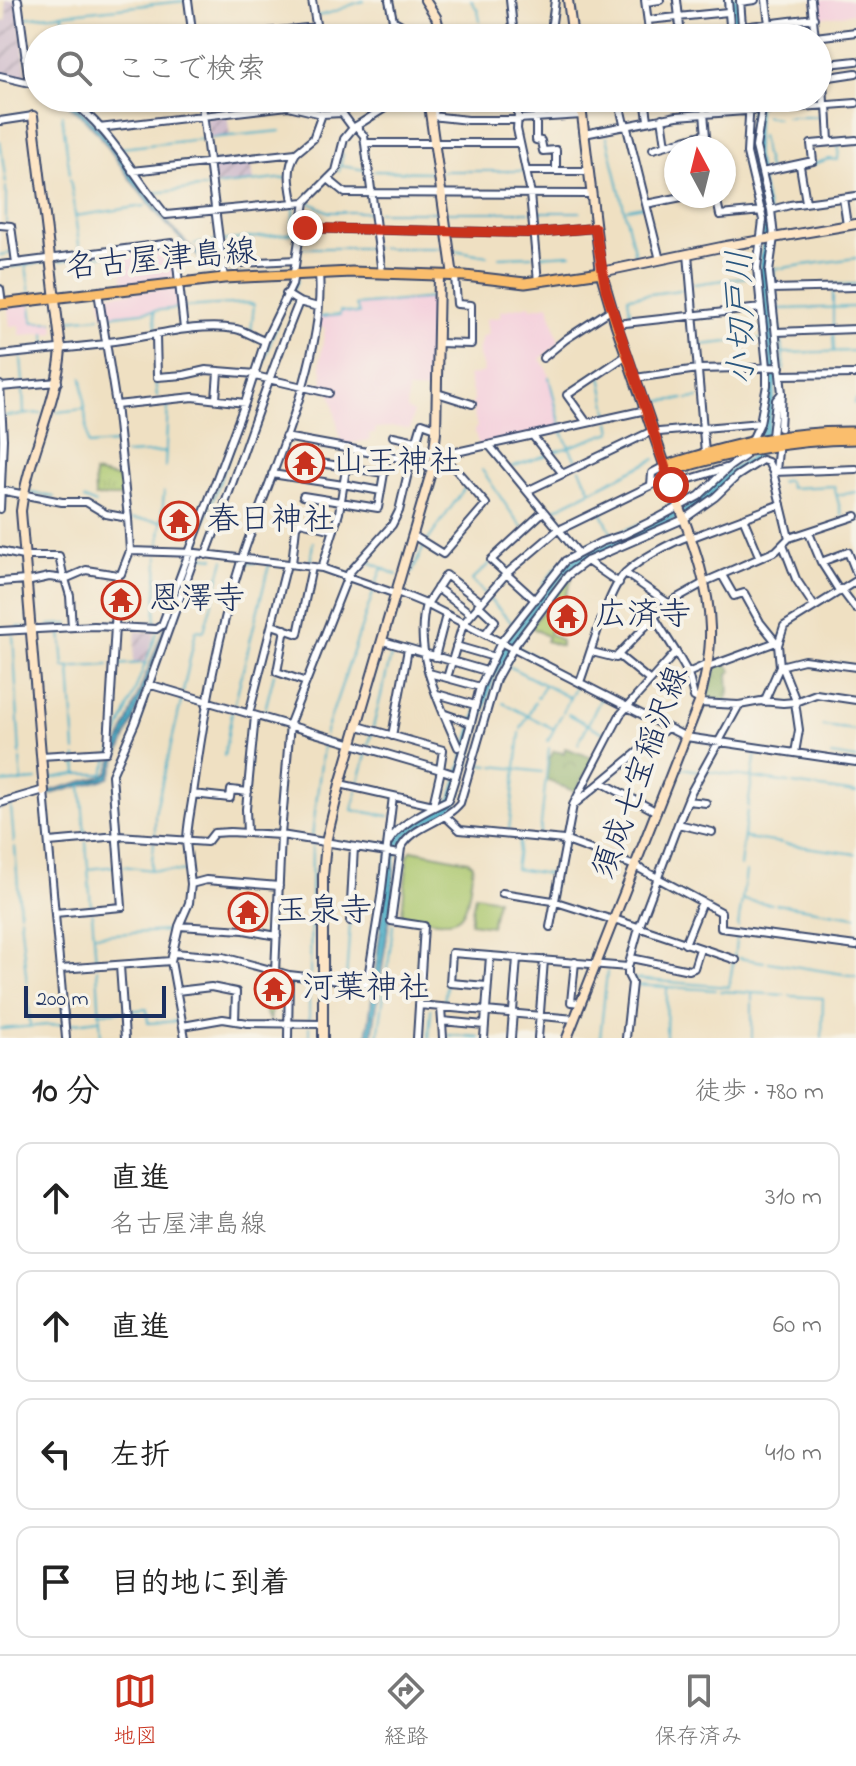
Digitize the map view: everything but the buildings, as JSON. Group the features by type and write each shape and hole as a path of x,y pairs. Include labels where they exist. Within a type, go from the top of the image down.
{"main road":[{"name":"名古屋津島線","path":"1,304 224,278 382,273 454,276 511,283 539,282 601,272"},
{"path":"601,272 666,469 772,437 856,432"},
{"path":"772,437 856,439"}],"street":[{"path":"18,0 24,50"},
{"path":"188,0 191,24"},
{"path":"312,0 316,24"},
{"path":"389,0 393,20 400,24"},
{"path":"425,0 438,24"},
{"path":"510,0 513,24"},
{"path":"552,24 555,0"},
{"path":"568,0 571,24"},
{"path":"648,24 646,1 660,0"},
{"path":"677,0 680,24"},
{"path":"728,0 729,24"},
{"path":"741,24 740,1 755,0"},
{"path":"766,0 769,24 814,18"},
{"path":"811,0 814,24"},
{"path":"648,20 728,12"},
{"path":"832,36 856,32"},
{"path":"832,63 856,61"},
{"path":"832,77 856,73"},
{"path":"0,76 24,82"},
{"path":"832,105 856,103"},
{"path":"85,112 172,224"},
{"path":"203,112 224,278"},
{"path":"99,128 237,112"},
{"path":"314,112 342,113 364,136 382,273"},
{"path":"0,631 72,627 156,629 162,625 192,553 245,403 259,377 291,297 305,202 338,168 344,139 355,127 379,112"},
{"path":"432,112 457,304 471,305 471,344 438,343"},
{"path":"518,112 520,142 531,194 539,282"},
{"path":"552,112 552,117"},
{"path":"582,112 601,272 851,224 843,198"},
{"path":"622,112 660,260"},
{"path":"647,112 648,120"},
{"path":"584,134 648,120 720,112"},
{"path":"386,850 393,834 448,800 486,671 502,642 559,567 578,553 623,535 699,496 745,456 751,444 760,423 768,367 757,268 768,238 747,153 752,112"},
{"path":"761,112 756,144 771,210 769,272 782,393 776,400 772,437"},
{"path":"827,112 829,141"},
{"path":"698,136 705,134 704,113"},
{"path":"293,201 289,174 292,158 313,139 322,114"},
{"path":"432,116 468,120 582,115"},
{"path":"0,121 33,116 61,349 58,382 27,471 21,529 66,1038"},
{"path":"536,118 536,140"},
{"path":"662,118 665,136"},
{"path":"365,143 536,140 541,141 543,151 556,150 556,169"},
{"path":"762,172 813,161 811,144 856,140"},
{"path":"653,149 664,146"},
{"path":"132,171 296,153"},
{"path":"800,166 806,202"},
{"path":"528,171 588,171"},
{"path":"329,180 345,193 591,194"},
{"path":"771,210 856,196"},
{"path":"646,204 664,200"},
{"path":"166,215 305,202"},
{"path":"719,208 720,215 762,211"},
{"path":"0,225 11,226 16,263"},
{"path":"302,228 534,233 595,228"},
{"path":"0,265 172,243 175,246 184,329"},
{"path":"688,254 708,474"},
{"path":"223,264 296,260"},
{"path":"185,1038 171,961 179,926 189,903 191,884 186,842 194,772 242,558 311,356 319,274"},
{"path":"323,1038 323,876 326,842 340,784 438,456 439,276"},
{"path":"771,289 856,287"},
{"path":"0,289 1,304"},
{"path":"41,756 106,752 118,575 130,551 116,405 98,291"},
{"path":"291,297 318,307"},
{"path":"206,555 236,477 265,341 291,297"},
{"path":"616,324 761,308"},
{"path":"543,358 612,309"},
{"path":"0,355 156,336 184,329 241,330 265,341"},
{"path":"776,332 856,329"},
{"path":"156,336 157,377 206,370 259,377 329,393"},
{"path":"587,423 567,395 627,355"},
{"path":"635,378 698,369 768,367 856,374"},
{"path":"216,399 218,372"},
{"path":"0,509 3,439 0,386 58,382"},
{"path":"437,393 472,404"},
{"path":"116,405 193,397 245,403"},
{"path":"438,456 646,410"},
{"path":"275,972 289,726 348,577 392,525 401,506 401,495 422,423 436,428"},
{"path":"527,491 653,432 760,423"},
{"path":"532,435 563,474"},
{"path":"393,436 416,441"},
{"path":"285,437 411,460 432,469"},
{"path":"489,445 578,553"},
{"path":"322,568 334,530 349,450"},
{"path":"774,472 778,451"},
{"path":"303,496 378,508 387,456"},
{"path":"414,536 443,554 486,504 438,456"},
{"path":"417,1038 424,926 391,921 398,854 408,838 445,816 460,803 496,679 512,648 568,575 587,561 683,518 762,460 768,462 774,472 789,538"},
{"path":"314,462 384,473"},
{"path":"671,485 729,467"},
{"path":"447,678 463,624 506,574 559,529 651,485 652,473 666,469"},
{"name":"須成七宝稲沢線","path":"567,1038 700,701 708,665 710,628 704,583 666,469"},
{"path":"774,472 856,469"},
{"path":"272,474 381,491"},
{"path":"0,490 62,502 86,502 106,514 128,518"},
{"path":"580,682 625,573 672,542 744,520 781,504"},
{"path":"535,600 491,560 543,512"},
{"path":"592,652 616,658 668,603 760,558 789,538 856,516"},
{"path":"744,520 760,558"},
{"path":"247,833 252,715 296,527 300,522 334,530"},
{"path":"809,533 821,562 856,609"},
{"path":"783,545 796,579 814,606"},
{"path":"0,551 23,556 59,556 70,596 72,627"},
{"path":"130,551 192,553 322,568 426,604 686,737 856,762"},
{"path":"821,562 848,552 856,572"},
{"path":"55,913 122,907 112,775 186,587 192,553"},
{"path":"587,561 619,583"},
{"path":"272,625 298,634 312,567"},
{"path":"0,582 49,577 64,579 86,570 118,575"},
{"path":"625,573 668,603"},
{"path":"458,747 429,673 421,629 426,604 446,575 495,621 485,634"},
{"path":"722,575 734,596 744,593 760,622 778,641"},
{"path":"795,753 799,730 796,701 781,666 778,641 787,623 856,581"},
{"path":"437,588 471,614"},
{"path":"435,657 446,615"},
{"path":"654,617 688,673 694,697 700,701 739,705 796,701 816,694 856,700"},
{"path":"285,629 277,672 306,682"},
{"path":"383,641 486,671"},
{"path":"688,673 778,641"},
{"path":"456,646 494,657"},
{"path":"392,736 408,649"},
{"path":"550,927 573,805 606,738 627,707 676,652"},
{"path":"618,655 649,680"},
{"path":"781,666 804,660 856,667"},
{"path":"764,702 781,666"},
{"path":"429,673 480,687"},
{"path":"148,684 456,775"},
{"path":"437,694 475,705"},
{"path":"626,1038 632,983 628,967 639,928 688,801 739,705"},
{"path":"445,714 471,723"},
{"path":"358,726 443,750 434,806"},
{"path":"573,805 667,728"},
{"path":"589,772 657,812"},
{"path":"340,784 434,806"},
{"path":"193,794 230,798 231,790 248,792"},
{"path":"0,803 44,792"},
{"path":"174,953 223,957 322,981 367,984 393,796"},
{"path":"688,801 706,803"},
{"path":"445,816 460,830 564,840 635,866 721,912 721,928 856,946"},
{"path":"678,824 712,832"},
{"path":"49,842 118,836 207,842 218,832 281,835 398,854"},
{"path":"350,921 354,847"},
{"path":"191,884 206,880 279,886"},
{"path":"502,893 553,901 736,960"},
{"path":"685,944 702,902"},
{"path":"179,926 244,930 277,936"},
{"path":"631,958 689,970 694,968 700,949"},
{"path":"487,986 450,983 452,953 628,967"},
{"path":"484,1038 490,956"},
{"path":"511,1038 517,958"},
{"path":"538,1038 544,960"},
{"path":"60,969 171,961"},
{"path":"575,962 571,1002 581,1003"},
{"path":"120,966 125,1038"},
{"path":"288,1038 289,975"},
{"path":"177,991 211,987 236,992 235,1021"},
{"path":"419,1005 575,1019"},
{"path":"441,1007 443,1038"},
{"path":"183,1026 223,1019 322,1024"},
{"path":"442,1021 484,1025"}],"shaded area":[{"path":"5,0 17,0 24,80 0,74 0,21 7,20"},
{"path":"813,0 856,0 856,13 816,18"},
{"path":"227,115 230,136 209,138 206,118"},
{"path":"251,160 254,181 214,185 213,164"},
{"path":"171,247 175,278 124,284 120,254"},
{"path":"177,288 179,307 103,315 103,295"},
{"path":"436,298 434,391 408,390 407,409 413,413 410,429 376,428 375,434 369,434 370,440 342,445 330,391 321,390 320,361 325,328 317,326 319,317 340,315 341,311 359,314 357,306"},
{"path":"30,303 32,322 54,323 55,333 20,335 19,325 10,326 8,307"},
{"path":"530,305 531,308 549,305 559,343 540,359 547,369 561,427 479,446 474,430 477,427 472,405 474,400 468,376 484,372 478,352 482,336 488,335 486,319 501,317 500,311"},
{"path":"136,631 155,632 145,662 133,663"}],"green space":[{"path":"94,473 122,479 124,497 95,497"},
{"path":"568,576 572,579 549,633 561,641 561,646 546,641 548,637 531,627"},
{"path":"724,661 732,671 728,674 726,703 704,702 717,664"},
{"path":"565,748 594,758 576,792 546,780 549,759 554,751 564,753"},
{"path":"412,850 468,861 473,865 464,911 458,918 440,921 402,913 408,855"},
{"path":"475,895 497,899 491,926 470,923"},
{"path":"272,973 277,974 277,980 288,982 287,1000 278,997 276,983 270,982 266,986 266,1001 272,1009 270,1022 260,998"}],"water":[{"path":"77,112 88,116 104,134 176,232 217,270 215,273 157,213"},
{"path":"190,555 193,555 109,778 0,808 0,805 108,773"},
{"path":"390,854 395,855 393,892 372,1038 367,1038"}],"waterway":[{"path":"471,0 480,21"},
{"name":"小切戸川","path":"734,0 736,24"},
{"path":"23,18 184,1"},
{"path":"317,16 364,1"},
{"path":"63,15 64,24"},
{"name":"小切戸川","path":"391,862 394,849 407,831 454,801 490,677 513,637 562,572 578,560 688,509 753,459 765,429 774,372 763,273 768,226 752,152 754,112"},
{"path":"62,115 70,174"},
{"path":"765,116 777,118"},
{"path":"786,117 825,117"},
{"path":"210,138 281,131"},
{"path":"761,136 768,169"},
{"path":"607,137 636,259"},
{"path":"121,148 202,139"},
{"path":"0,141 6,183"},
{"path":"804,167 829,159 838,160 839,144"},
{"path":"339,171 343,154"},
{"path":"342,166 366,170"},
{"path":"764,175 796,168"},
{"path":"372,171 435,172"},
{"path":"443,171 526,171"},
{"path":"215,186 287,178"},
{"path":"70,179 73,198"},
{"path":"6,187 6,222"},
{"path":"153,193 210,187"},
{"path":"73,201 80,252"},
{"path":"309,202 329,212 371,212"},
{"path":"292,231 294,205"},
{"path":"75,216 145,206"},
{"path":"627,209 644,206"},
{"path":"378,212 440,212"},
{"path":"447,212 529,212"},
{"path":"533,212 580,212"},
{"path":"222,241 294,233"},
{"path":"194,244 216,242"},
{"path":"303,248 376,248"},
{"path":"381,248 445,248"},
{"path":"454,250 488,256"},
{"path":"0,255 11,253"},
{"path":"59,261 121,253"},
{"path":"298,270 300,254"},
{"path":"537,256 571,254"},
{"path":"499,257 532,256"},
{"path":"775,286 774,269 856,258"},
{"path":"11,267 46,262"},
{"path":"26,266 30,293"},
{"path":"694,284 755,276"},
{"path":"287,303 298,280"},
{"path":"813,285 856,284"},
{"path":"631,320 628,297 688,289"},
{"path":"833,291 833,328"},
{"path":"776,292 780,329"},
{"path":"320,317 340,315 340,311 359,314 356,305 434,298"},
{"path":"185,307 254,305 251,332"},
{"path":"31,306 33,322 53,322"},
{"path":"778,309 856,307"},
{"path":"106,316 179,308"},
{"path":"154,312 157,333"},
{"path":"66,320 99,317"},
{"path":"260,374 277,323"},
{"path":"45,334 46,348"},
{"path":"833,334 834,351"},
{"path":"781,335 784,370"},
{"path":"741,341 760,339"},
{"path":"700,345 738,341"},
{"path":"782,353 856,351"},
{"path":"21,357 23,382"},
{"path":"601,376 609,416"},
{"path":"549,377 561,427"},
{"path":"82,378 88,445 116,443"},
{"path":"155,379 157,396"},
{"path":"194,550 258,380"},
{"path":"23,388 24,414"},
{"path":"688,399 698,398"},
{"path":"650,402 684,399"},
{"path":"854,404 856,399"},
{"path":"165,467 168,403"},
{"path":"57,412 84,409"},
{"path":"5,416 41,413"},
{"path":"551,453 612,432 610,422"},
{"path":"562,432 577,463"},
{"path":"125,454 166,452"},
{"path":"511,467 547,455"},
{"path":"549,512 655,459"},
{"path":"580,469 591,491"},
{"path":"482,470 522,527"},
{"path":"780,482 787,480 790,488 834,486 842,516"},
{"path":"427,542 466,486"},
{"path":"4,487 16,490"},
{"path":"159,549 164,492"},
{"path":"838,495 856,492"},
{"path":"31,493 54,497"},
{"path":"84,499 96,504"},
{"path":"164,508 198,512"},
{"path":"601,512 613,535"},
{"path":"132,519 162,521"},
{"path":"614,535 641,523"},
{"path":"310,564 313,542"},
{"path":"579,549 593,543"},
{"path":"405,573 412,573 424,546"},
{"path":"155,625 158,556"},
{"path":"199,556 214,558"},
{"path":"183,692 196,630 204,631 224,560"},
{"path":"365,560 381,567"},
{"path":"543,584 562,561"},
{"path":"243,562 256,563"},
{"path":"485,594 472,580 490,563"},
{"path":"234,706 269,565"},
{"path":"376,583 382,568 397,575"},
{"path":"325,734 374,590"},
{"path":"487,597 513,624"},
{"path":"49,625 69,624"},
{"path":"17,627 24,627"},
{"path":"61,631 64,668 108,665"},
{"path":"47,779 76,774 103,774 157,633"},
{"path":"13,634 20,755"},
{"path":"517,647 543,661"},
{"path":"373,727 393,648"},
{"path":"114,665 144,663"},
{"path":"508,666 570,698"},
{"path":"70,668 75,751"},
{"path":"264,714 274,674"},
{"path":"563,712 576,685"},
{"path":"537,698 544,686"},
{"path":"155,836 155,813 182,698"},
{"path":"578,744 601,698"},
{"path":"521,729 535,702"},
{"path":"503,703 554,729"},
{"path":"224,756 232,712"},
{"path":"568,714 606,734"},
{"path":"548,741 561,715"},
{"path":"823,726 856,730"},
{"path":"368,746 372,733"},
{"path":"509,830 520,733"},
{"path":"312,837 324,739"},
{"path":"540,834 549,748"},
{"path":"748,807 756,751"},
{"path":"358,784 367,752"},
{"path":"832,755 856,759"},
{"path":"76,757 77,774"},
{"path":"20,760 22,782"},
{"path":"474,764 490,766"},
{"path":"494,766 542,772"},
{"path":"682,768 700,771"},
{"path":"706,771 789,783"},
{"path":"0,783 37,780"},
{"path":"793,784 856,793"},
{"path":"81,785 85,835"},
{"path":"357,791 352,810 389,816"},
{"path":"11,807 14,843"},
{"path":"740,866 747,811"},
{"path":"520,837 515,869 555,875 556,870"},
{"path":"745,838 781,843"},
{"path":"86,842 91,907"},
{"path":"123,866 151,870 154,842"},
{"path":"310,974 312,843"},
{"path":"784,844 856,854"},
{"path":"15,847 20,913"},
{"path":"88,869 117,866"},
{"path":"151,870 186,872"},
{"path":"738,927 746,872"},
{"path":"743,900 772,904"},
{"path":"776,904 856,916"},
{"path":"92,913 96,962"},
{"path":"20,917 27,984"},
{"path":"346,980 350,923"},
{"path":"386,983 393,925"},
{"path":"94,935 175,933"},
{"path":"734,958 737,933"},
{"path":"444,1004 450,951"},
{"path":"738,958 764,962"},
{"path":"768,962 856,976"},
{"path":"634,979 729,987 733,963"},
{"path":"97,969 101,1038"},
{"path":"600,1038 607,972"},
{"path":"309,981 309,1022"},
{"path":"327,984 346,985"},
{"path":"635,985 715,990"},
{"path":"378,1038 385,987"},
{"path":"27,988 30,1025"},
{"path":"666,1038 667,988"},
{"path":"720,991 785,995"},
{"path":"752,994 752,1038"},
{"path":"790,996 823,998 822,1038"},
{"path":"126,1011 147,1009 148,1023 179,1021"},
{"path":"429,1038 431,1009"},
{"path":"100,1013 121,1011"},
{"path":"68,1024 98,1020"},
{"path":"0,1029 61,1024"},
{"path":"309,1027 309,1038"},
{"path":"447,1035 480,1037"}],"place":[{"name":"山王神社","path":"305,463"},
{"name":"春日神社","path":"179,521"},
{"name":"恩澤寺","path":"121,600"},
{"name":"広済寺","path":"567,616"},
{"name":"玉泉寺","path":"248,912"},
{"name":"河葉神社","path":"274,989"}],"route":[{"path":"305,228 534,233 595,228 599,263 616,324 671,485"}]}
